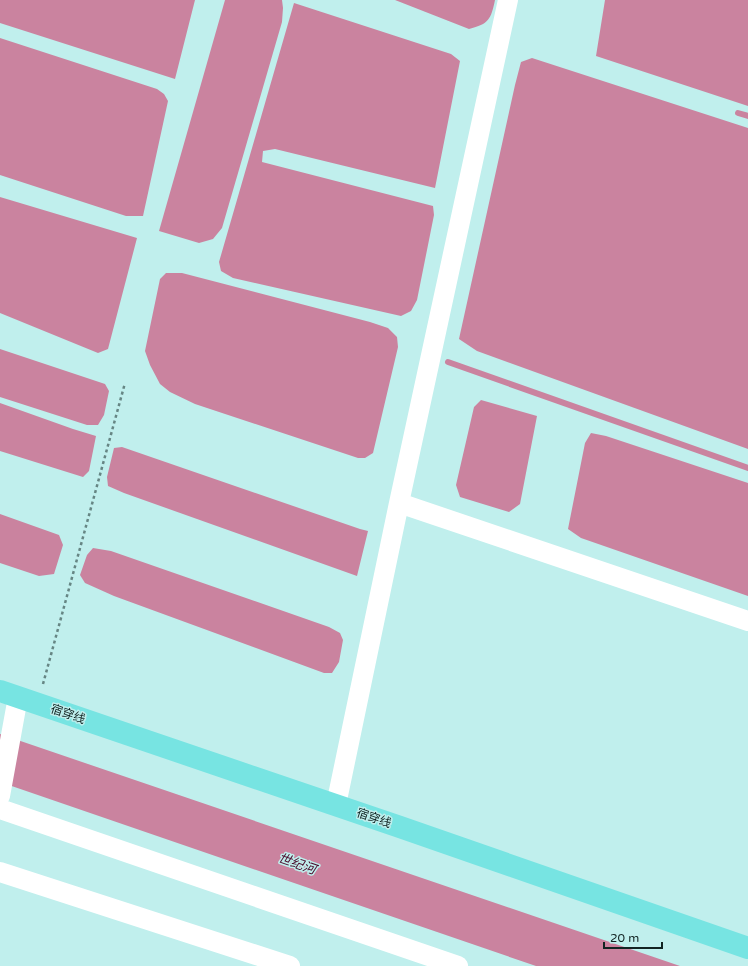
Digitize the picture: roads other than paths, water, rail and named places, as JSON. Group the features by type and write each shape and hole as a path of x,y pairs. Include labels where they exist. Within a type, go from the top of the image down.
{"main road":[{"name":"宿穿线","path":"19,697 748,948"}],"street":[{"path":"336,805 508,0"},
{"path":"400,503 748,621"},
{"path":"0,796 19,697"},
{"path":"0,809 458,966"},
{"path":"0,872 290,966"}],"water":[{"path":"0,0 195,0 175,79 0,23"},
{"path":"225,0 282,0 282,22 222,228 213,239 199,243 159,231"},
{"path":"395,0 495,0 488,20 481,25 469,29"},
{"path":"605,0 748,0 748,106 596,56"},
{"path":"294,3 451,54 460,61 435,188 275,149 263,151 262,162 433,206 434,215 417,300 411,311 401,316 233,278 221,271 219,262"},
{"path":"0,38 157,89 164,94 168,101 143,216 126,216 0,175"},
{"path":"532,58 748,128 748,449 477,351 459,339 515,85 521,62"},
{"path":"0,197 137,238 108,349 98,353 0,313"},
{"path":"166,273 182,273 388,328 397,337 398,347 373,453 365,458 358,458 195,404 170,392 160,384 150,365 145,351 160,279"},
{"path":"0,349 105,384 109,391 104,415 98,425 87,425 0,397"},
{"path":"481,400 537,416 520,504 509,512 460,497 456,485 474,407"},
{"path":"0,403 96,436 89,471 83,477 0,451"},
{"path":"591,433 606,436 748,483 748,596 581,538 568,529 585,443"},
{"path":"122,447 368,531 357,576 108,486 107,477 114,448"},
{"path":"0,514 59,535 63,545 54,574 39,576 0,563"},
{"path":"93,548 111,551 329,627 340,633 343,640 339,662 332,673 324,673 114,596 85,583 80,575 87,555"},
{"name":"世纪河","path":"0,734 680,966 536,966 0,782"}],"waterway":[{"path":"738,113 748,116"},
{"path":"448,362 748,468"}]}
